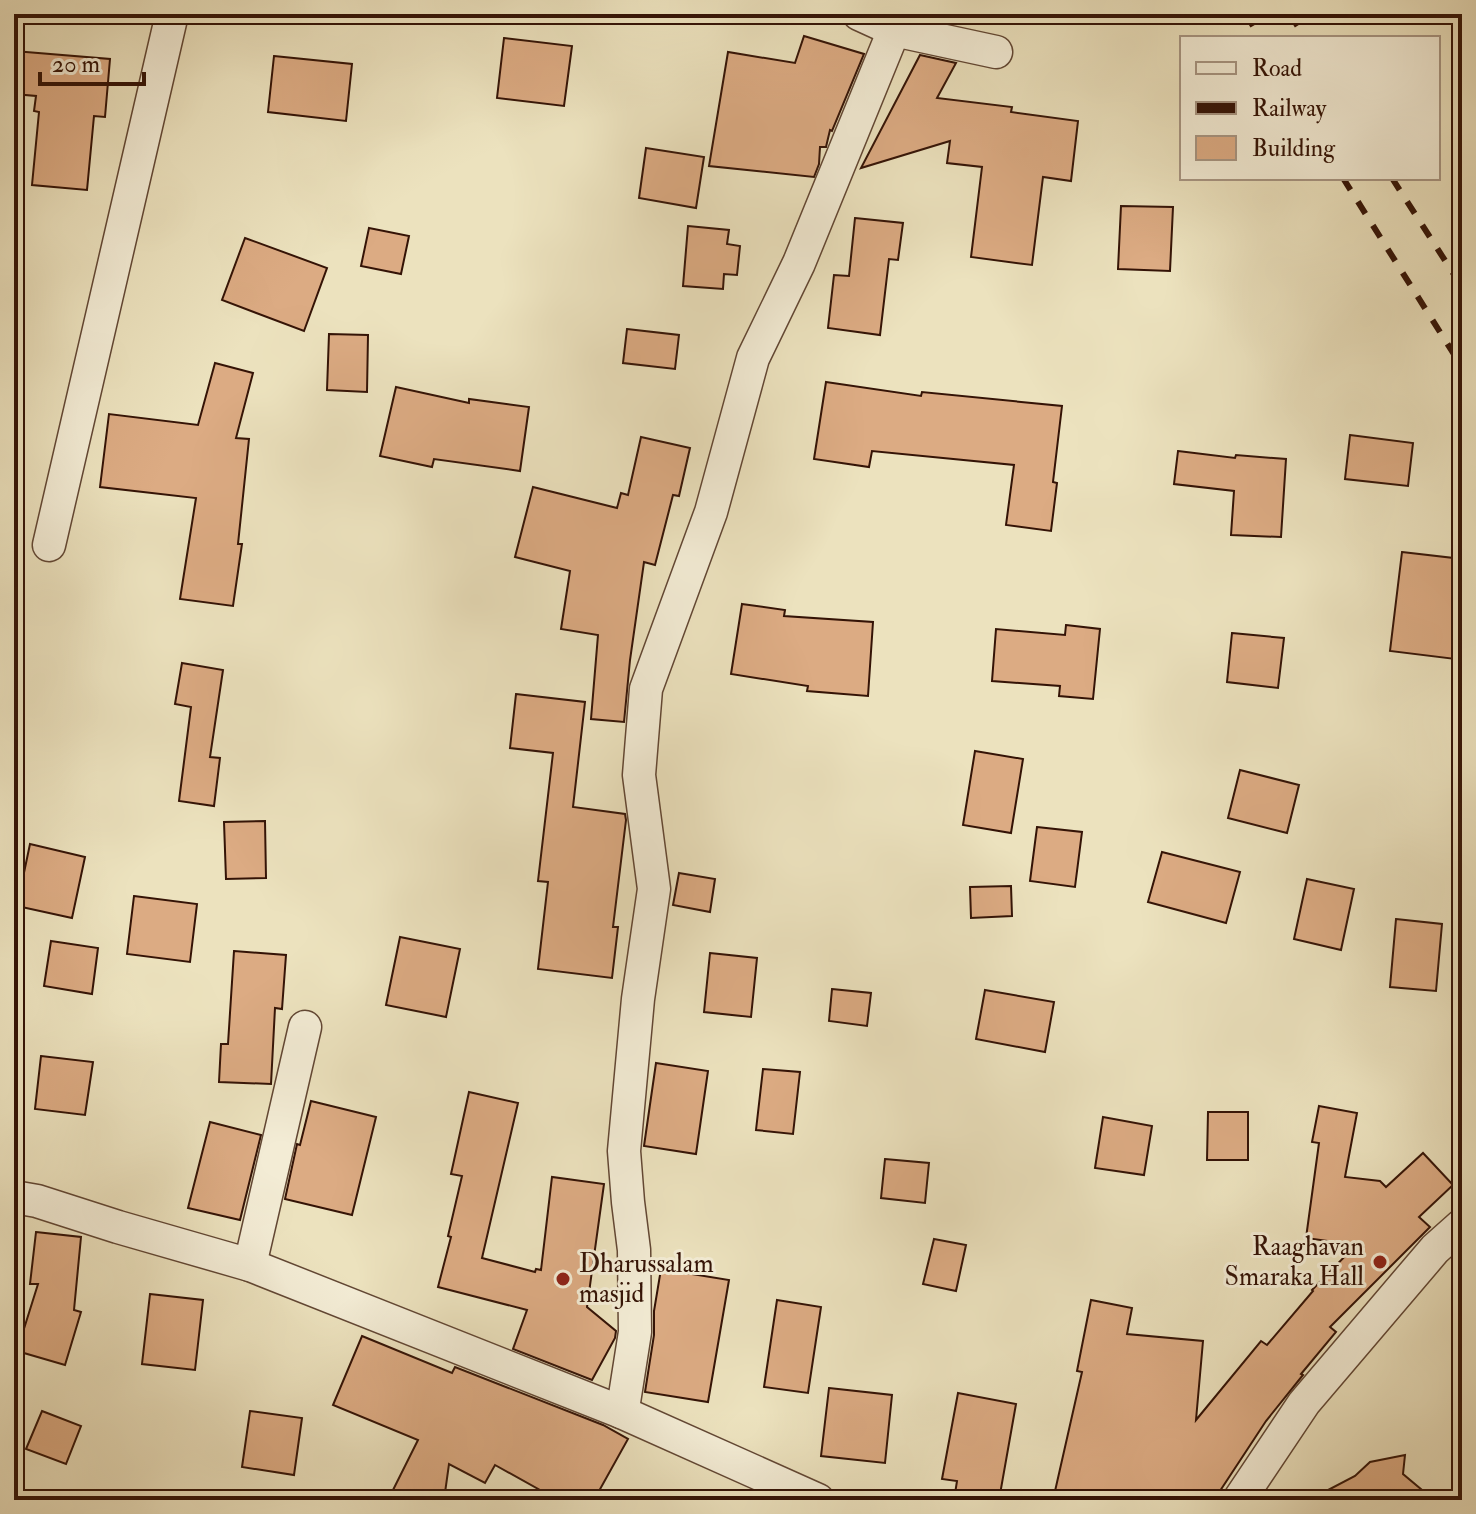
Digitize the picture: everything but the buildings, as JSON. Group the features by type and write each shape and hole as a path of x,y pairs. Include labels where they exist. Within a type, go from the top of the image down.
{"street":[{"path":"49,545 172,14"},
{"path":"859,14 894,30 996,52"},
{"path":"621,1412 635,1332 634,1250 624,1151 638,999 654,889 639,775 646,689 711,512 753,358 799,263 894,30"},
{"path":"250,1265 305,1027"},
{"path":"14,1197 37,1201 250,1265 621,1412 818,1500"},
{"path":"1239,1500 1304,1403 1435,1249 1462,1225"}],"railway":[{"path":"1246,14 1259,36"},
{"path":"1290,14 1304,36"},
{"path":"1344,180 1462,367"},
{"path":"1393,180 1462,287"}],"place":[{"name":"Raaghavan Smaraka Hall","path":"1380,1262"},
{"name":"Dharussalam masjid","path":"563,1279"}]}
